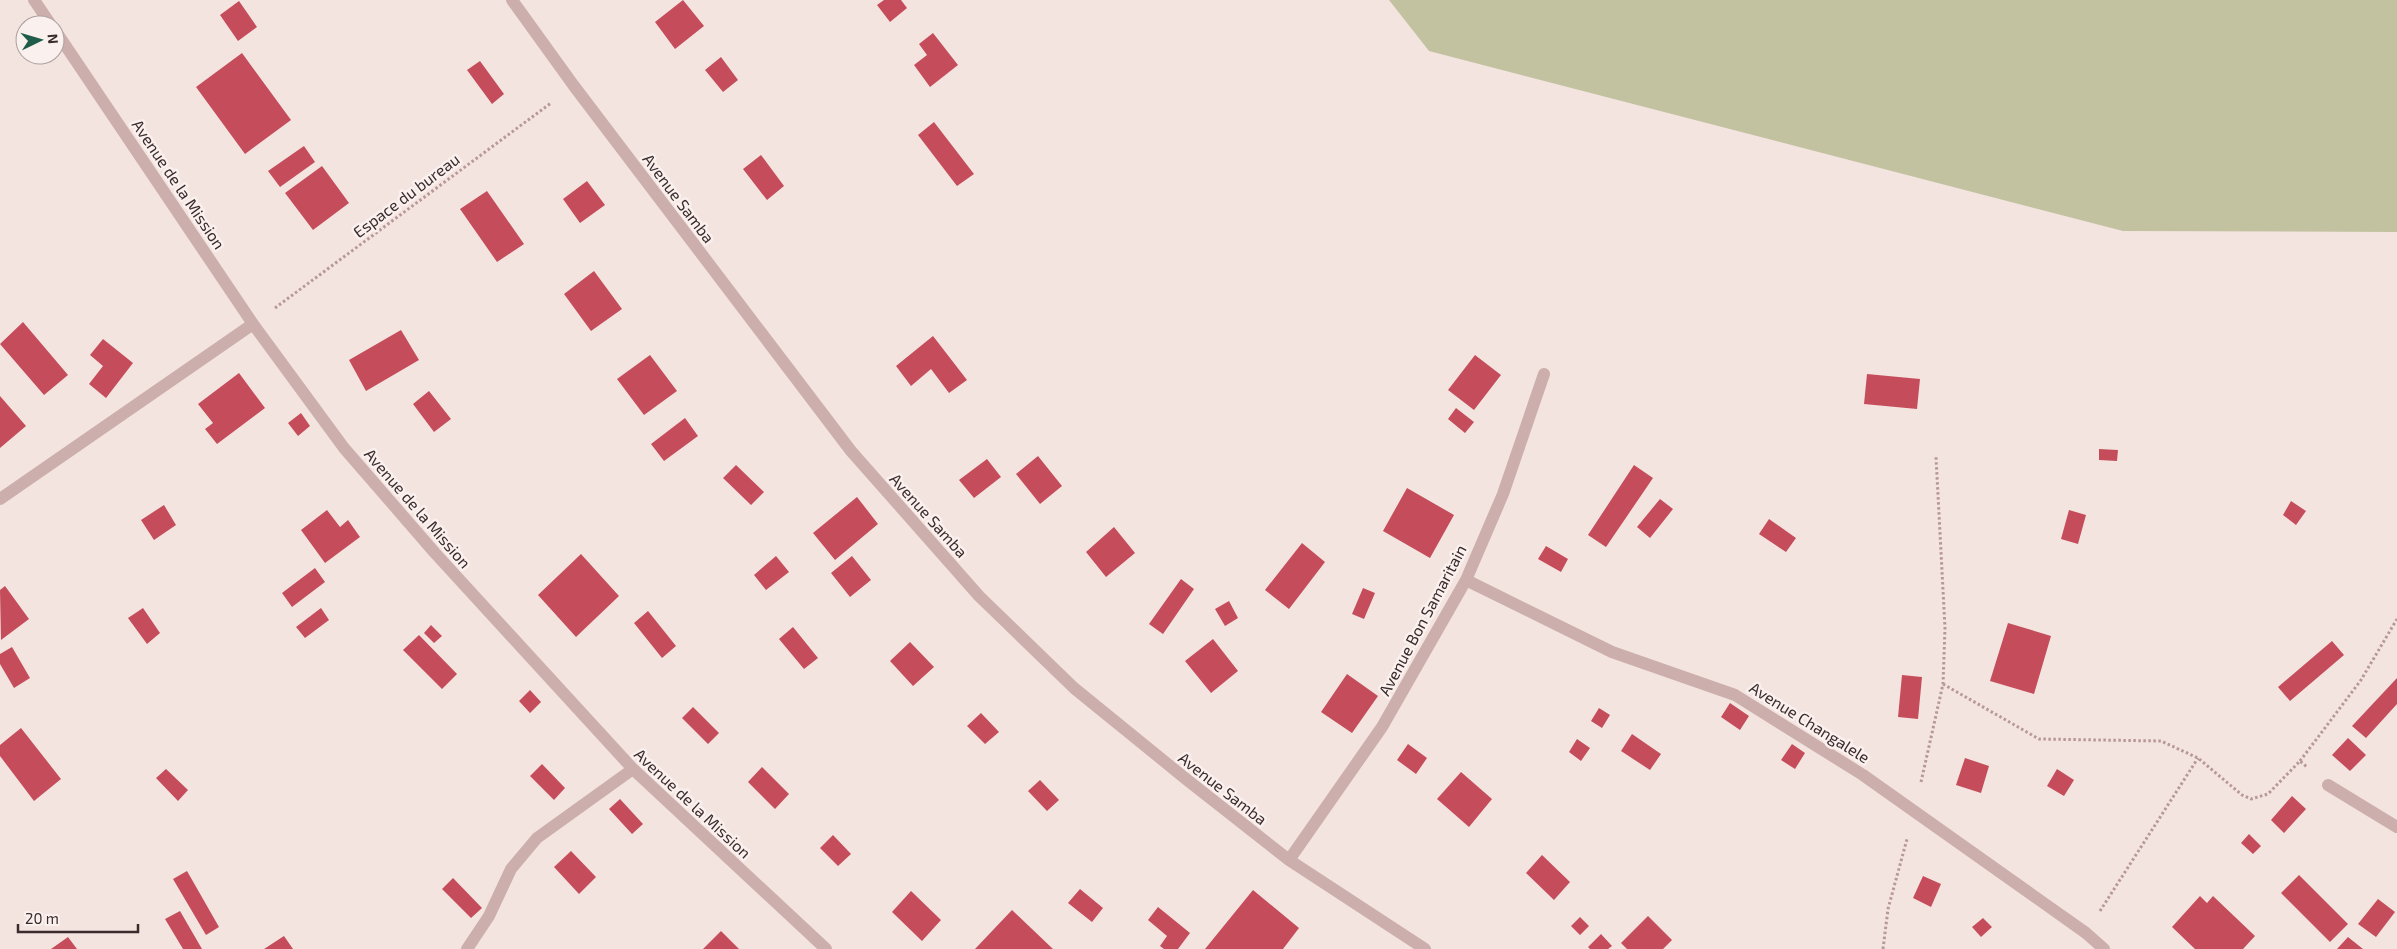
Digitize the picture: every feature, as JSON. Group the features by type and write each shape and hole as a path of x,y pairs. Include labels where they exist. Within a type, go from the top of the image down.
{"street":[{"path":"34,0 45,15"},
{"name":"Avenue Samba","path":"512,0 574,86 851,451 979,596 1074,688 1289,860 1425,949"},
{"name":"Avenue de la Mission","path":"65,45 254,324 344,448 435,553 632,769 826,949"},
{"path":"0,499 254,324"},
{"name":"Avenue Bon Samaritain","path":"1289,860 1382,727 1466,580 1503,494 1544,374"},
{"name":"Avenue Changalele","path":"1466,580 1612,652 1735,695 1863,775 2086,933 2104,949"},
{"path":"468,949 489,916 510,869 536,838 632,769"},
{"path":"2328,785 2397,827"}],"path":[{"name":"Espace du bureau","path":"254,324 574,86"},
{"path":"1883,949 1888,909 1914,811 1943,684 1945,628 1936,458"},
{"path":"1943,684 2039,739 2161,741 2198,758 2242,795 2251,799 2268,794 2300,761 2361,680 2397,618"},
{"path":"2086,933 2198,758"},
{"path":"2300,761 2328,785"}],"green space":[{"path":"1389,0 2397,0 2397,232 2123,231 1429,51"}],"building":[{"path":"683,0 704,26 675,49 655,22"},
{"path":"884,0 901,0 907,8 890,22 877,5"},
{"path":"239,1 257,27 238,41 220,15"},
{"path":"933,33 958,65 930,87 914,65 927,55 919,44"},
{"path":"242,53 291,120 245,154 196,87"},
{"path":"721,57 738,80 723,92 705,70"},
{"path":"480,61 504,94 492,104 467,70"},
{"path":"934,122 974,174 957,186 918,135"},
{"path":"304,146 315,162 280,187 268,171"},
{"path":"761,155 784,186 767,200 743,169"},
{"path":"322,166 349,203 313,230 285,193"},
{"path":"587,181 605,205 580,223 563,199"},
{"path":"487,191 524,244 497,262 460,209"},
{"path":"594,271 622,309 591,331 564,294"},
{"path":"23,322 68,375 44,395 0,344"},
{"path":"401,330 419,360 366,391 349,360"},
{"path":"933,336 967,380 949,393 931,369 911,386 896,366"},
{"path":"103,339 133,363 106,398 89,384 103,366 90,355"},
{"path":"650,355 677,391 644,415 617,379"},
{"path":"1475,355 1501,375 1474,410 1448,390"},
{"path":"239,373 265,408 217,444 205,429 213,423 198,404"},
{"path":"1867,374 1920,379 1917,409 1864,404"},
{"path":"429,391 451,419 434,432 413,404"},
{"path":"0,396 26,426 0,448"},
{"path":"1456,408 1474,422 1465,433 1448,419"},
{"path":"301,413 310,426 298,436 288,423"},
{"path":"685,418 698,436 664,461 651,444"},
{"path":"2099,449 2118,450 2117,461 2099,460"},
{"path":"1038,456 1062,486 1040,504 1016,474"},
{"path":"987,459 1001,477 974,498 959,480"},
{"path":"736,465 764,492 751,505 723,478"},
{"path":"1634,465 1653,478 1606,547 1588,535"},
{"path":"1407,488 1454,515 1430,558 1383,531"},
{"path":"857,497 878,524 835,560 813,533"},
{"path":"1660,499 1673,509 1650,538 1637,527"},
{"path":"2291,501 2306,511 2296,525 2283,515"},
{"path":"164,505 176,525 154,540 141,520"},
{"path":"327,510 340,527 348,520 360,537 325,563 301,530"},
{"path":"2069,510 2086,515 2078,544 2061,539"},
{"path":"1769,519 1796,538 1786,552 1759,534"},
{"path":"1114,527 1135,553 1106,577 1086,552"},
{"path":"1302,543 1325,562 1289,609 1265,590"},
{"path":"1546,546 1568,559 1561,572 1538,559"},
{"path":"581,554 619,596 576,637 538,595"},
{"path":"776,556 789,572 766,590 754,575"},
{"path":"852,556 871,580 850,597 831,573"},
{"path":"315,568 325,582 292,607 282,593"},
{"path":"1181,579 1194,589 1163,634 1149,624"},
{"path":"5,586 29,619 1,640 0,590"},
{"path":"1363,588 1375,593 1364,619 1352,614"},
{"path":"1229,601 1238,618 1225,626 1215,609"},
{"path":"143,608 160,633 147,644 128,618"},
{"path":"321,608 329,620 305,638 296,627"},
{"path":"648,611 676,646 662,658 634,623"},
{"path":"2008,623 2051,636 2034,694 1990,681"},
{"path":"431,625 442,636 434,643 424,633"},
{"path":"793,627 818,658 804,669 779,639"},
{"path":"419,635 457,674 442,689 403,650"},
{"path":"1213,639 1238,671 1211,693 1185,661"},
{"path":"2332,641 2344,655 2290,701 2278,687"},
{"path":"910,642 934,667 913,686 890,661"},
{"path":"12,647 30,678 14,688 0,664 0,654"},
{"path":"1347,674 1378,696 1352,733 1321,712"},
{"path":"1902,675 1922,677 1918,719 1898,717"},
{"path":"2397,678 2397,704 2366,738 2352,726"},
{"path":"530,690 541,702 530,713 519,701"},
{"path":"1730,703 1749,716 1740,730 1721,717"},
{"path":"693,707 719,733 708,744 682,718"},
{"path":"1599,708 1610,715 1602,728 1591,721"},
{"path":"981,713 999,732 985,744 967,726"},
{"path":"21,728 61,779 34,801 0,756 0,745"},
{"path":"1632,734 1661,754 1650,770 1621,751"},
{"path":"2348,738 2366,755 2350,771 2332,755"},
{"path":"1577,739 1590,748 1581,761 1569,752"},
{"path":"1408,744 1427,758 1416,774 1397,760"},
{"path":"1792,744 1805,753 1795,769 1781,760"},
{"path":"1965,758 1989,766 1981,793 1956,785"},
{"path":"542,764 565,788 554,800 530,776"},
{"path":"762,767 789,794 775,809 748,782"},
{"path":"166,769 188,790 178,801 156,778"},
{"path":"2057,769 2074,780 2064,796 2047,786"},
{"path":"1461,772 1492,799 1469,827 1437,799"},
{"path":"1040,780 1059,800 1047,811 1028,791"},
{"path":"2292,796 2306,809 2284,833 2271,820"},
{"path":"620,799 643,824 632,834 609,809"},
{"path":"2249,834 2261,846 2253,854 2241,843"},
{"path":"833,835 851,854 838,866 820,848"},
{"path":"571,851 596,877 579,894 554,867"},
{"path":"1542,855 1570,882 1554,900 1526,873"},
{"path":"187,871 219,927 206,935 173,879"},
{"path":"2299,875 2348,924 2330,942 2281,893"},
{"path":"1923,876 1941,884 1931,907 1913,898"},
{"path":"453,878 482,908 471,918 442,889"},
{"path":"1080,889 1103,908 1092,922 1068,903"},
{"path":"1253,890 1299,928 1283,949 1205,949"},
{"path":"911,891 941,920 922,941 892,912"},
{"path":"2200,896 2207,903 2213,896 2255,936 2243,949 2195,949 2172,927"},
{"path":"2378,899 2395,912 2376,937 2358,924"},
{"path":"1158,907 1190,933 1178,949 1164,949 1160,946 1167,936 1148,920"},
{"path":"1012,910 1053,949 975,949"},
{"path":"180,911 202,949 183,949 165,919"},
{"path":"1648,916 1672,940 1663,949 1627,949 1621,943"},
{"path":"1580,917 1589,926 1580,935 1571,926"},
{"path":"1983,918 1992,927 1981,937 1972,927"},
{"path":"721,931 739,949 703,949"},
{"path":"1601,934 1612,946 1608,949 1590,949 1588,947"},
{"path":"284,936 293,949 264,949"},
{"path":"68,937 77,949 51,949"},
{"path":"2348,937 2363,949 2337,949"}]}
